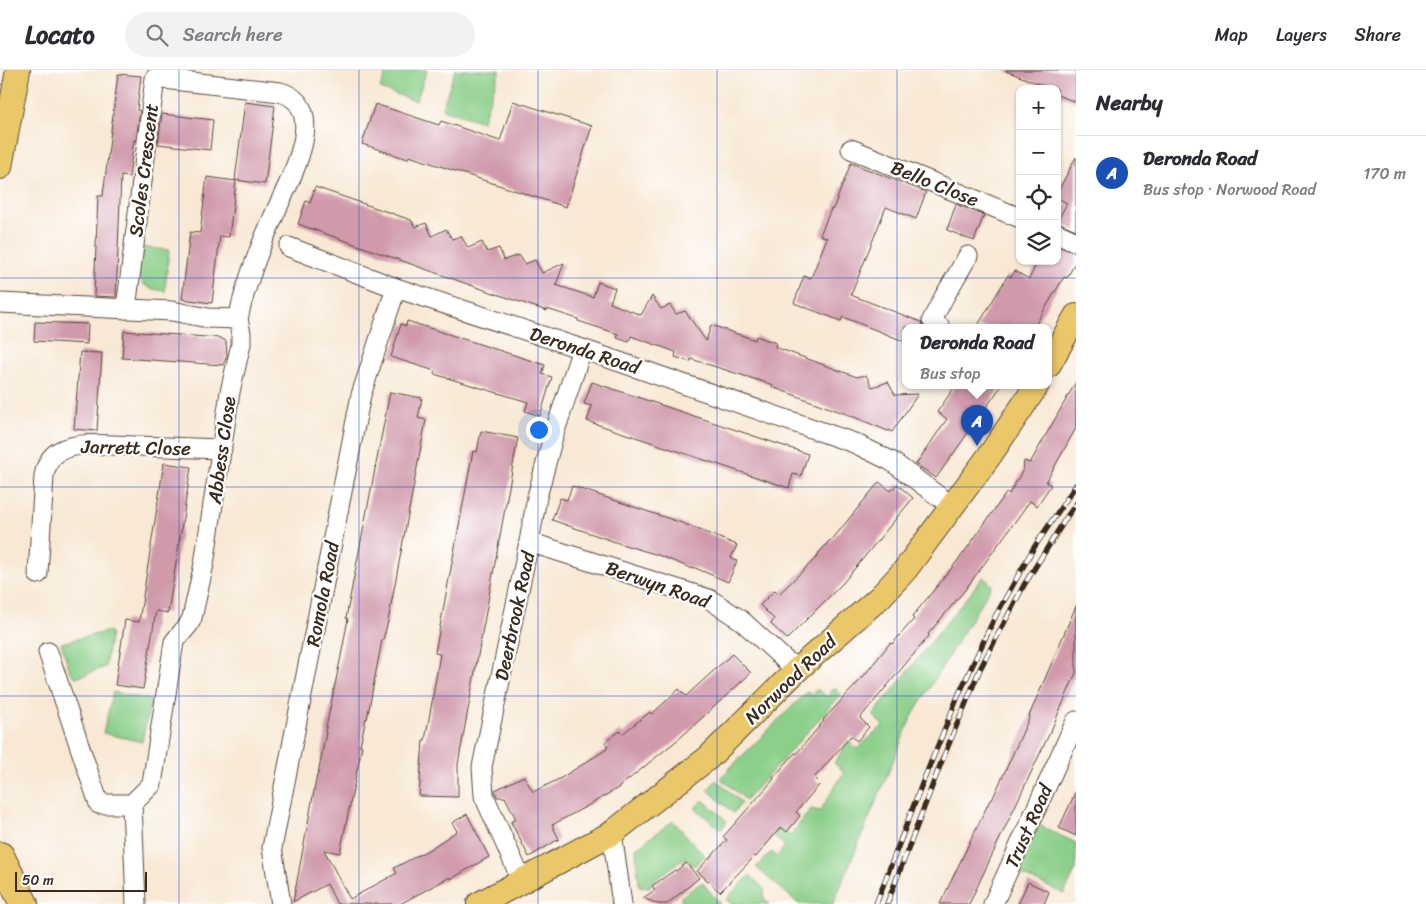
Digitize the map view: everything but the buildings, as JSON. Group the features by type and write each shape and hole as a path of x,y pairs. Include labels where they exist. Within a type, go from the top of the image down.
{"highway":[{"path":"0,856 24,904"}],"main road":[{"path":"0,167 6,107 18,70"},
{"path":"1052,359 1076,316"},
{"name":"Norwood Road","path":"480,904 612,833 708,758 798,669 880,597 905,570 1010,428 1034,389"}],"street":[{"name":"Scoles Crescent","path":"126,309 155,78 280,92 293,97 301,108 305,128 296,167 243,295 238,319"},
{"name":"Bello Close","path":"851,149 1016,216"},
{"path":"1061,235 1076,242"},
{"name":"Deronda Road","path":"289,247 396,288 582,348 854,443 891,461 953,507"},
{"path":"937,324 932,320 968,256"},
{"name":"Romola Road","path":"281,904 272,848 361,395 396,288"},
{"path":"0,303 172,311 208,318 238,319"},
{"name":"Abbess Close","path":"132,804 152,784 174,642 192,618 204,564 230,392 241,344 238,319"},
{"name":"Deerbrook Road","path":"522,881 484,796 482,767 537,497 553,437 582,348"},
{"name":"Jarrett Close","path":"38,574 44,476 46,466 59,451 70,447 94,445 222,449"},
{"name":"Berwyn Road","path":"529,542 709,599 740,620 785,660 798,669"},
{"path":"48,652 99,804 132,804 136,904"},
{"name":"Trust Road","path":"993,904 1076,721"},
{"path":"612,833 622,904"}],"green space":[{"path":"387,70 427,70 416,101 380,89"},
{"path":"455,70 500,70 482,122 442,109"},
{"path":"140,247 169,250 165,291 147,287 139,278"},
{"path":"983,577 992,585 911,718 833,904 799,904 756,867 771,852 777,857 785,846 769,832 775,825 790,836 811,809 820,811 844,772 834,763 849,741 857,749 883,726 873,715"},
{"path":"109,631 111,633 105,667 75,677 70,671 61,643"},
{"path":"834,687 841,695 746,800 720,778 807,692 811,695 817,689 827,697"},
{"path":"113,692 151,700 142,742 103,733"},
{"path":"716,780 742,803 733,813 708,790"},
{"path":"703,800 727,821 721,830 695,808"},
{"path":"673,821 705,856 694,866 684,858 651,883 650,887 639,886 636,848"},
{"path":"1039,825 1076,843 1076,869 1064,894 1015,872"},
{"path":"750,875 764,889 764,898 770,904 731,904 726,899"},
{"path":"702,882 720,904 682,904 681,897"}],"railway":[{"path":"876,904 959,694 995,617 1033,549 1076,485"},
{"path":"887,904 941,763 980,669 1024,585 1076,504"}],"place":[{"name":"Deronda Road","path":"977,446"}]}
